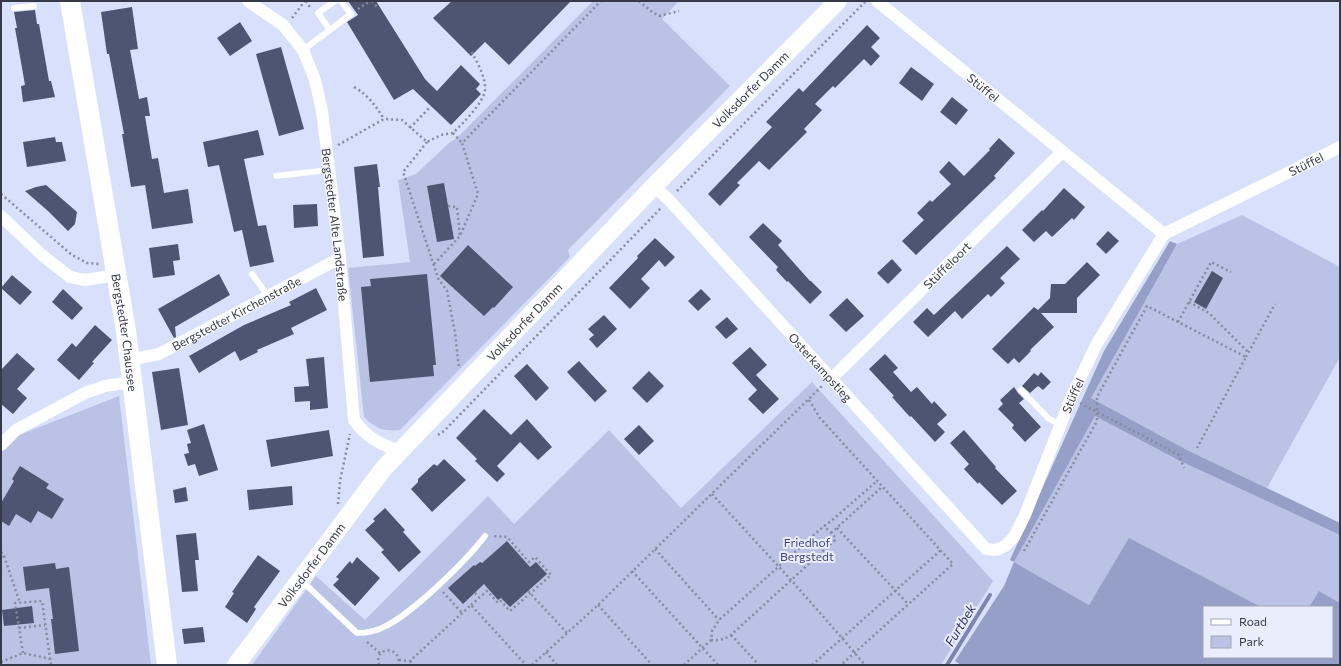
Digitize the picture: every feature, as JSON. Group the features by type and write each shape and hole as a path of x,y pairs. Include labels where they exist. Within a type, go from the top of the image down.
{"main road":[{"name":"Bergstedter Chaussee","path":"70,1 109,270 130,360 167,665"},
{"name":"Volksdorfer Damm","path":"236,665 384,468 654,186 838,1"}],"street":[{"name":"Bergstedter Alte Landstraße","path":"248,1 283,25 303,50 316,80 322,111 340,258 354,420"},
{"name":"Stüffel","path":"877,1 1164,234"},
{"name":"Stüffel","path":"986,549 996,550 1005,546 1014,537 1071,398 1096,344 1164,234 1340,147"},
{"name":"Stüffeloort","path":"832,378 1062,152"},
{"name":"Osterkampstieg","path":"654,186 669,200 832,378 986,549"},
{"path":"1,216 42,255 70,277 85,280 109,270"},
{"name":"Bergstedter Kirchenstraße","path":"130,360 159,354 340,258"},
{"path":"1,445 16,430 85,393 105,386 132,382"},
{"path":"354,420 366,434 374,440 400,451"}],"lane":[{"path":"330,30 318,13 335,1"},
{"path":"303,50 351,14 342,1"},
{"path":"14,8 34,6"},
{"path":"276,176 329,170"},
{"path":"252,274 268,296"},
{"path":"1022,390 1049,419 1060,424"},
{"path":"301,580 357,633 368,632 385,627 407,613 438,586 474,551 486,536"}],"path":[{"path":"291,20 305,1"},
{"path":"351,14 371,1 377,7"},
{"path":"462,144 601,1"},
{"path":"639,1 650,11 659,16 679,11"},
{"path":"432,439 444,431 669,200 866,1"},
{"path":"462,386 455,333 447,291 438,278 403,172 426,142 441,135 453,133 484,94 485,88 482,74 478,62 471,51"},
{"path":"354,87 366,95 384,119"},
{"path":"410,128 431,106"},
{"path":"345,142 384,119 402,120 426,142"},
{"path":"434,264 460,236 478,194 462,144 453,133"},
{"path":"1,194 72,255 87,263 109,270"},
{"path":"448,206 457,206 460,236"},
{"path":"1178,322 1211,262 1231,272"},
{"path":"1189,302 1209,313 1248,352"},
{"path":"1197,448 1275,304"},
{"path":"1024,551 1097,421 1097,397 1147,306 1246,357"},
{"path":"532,665 598,604 832,378"},
{"path":"1071,398 1179,455 1184,468"},
{"path":"809,400 820,418 953,564 841,665"},
{"path":"336,510 345,458 354,420"},
{"path":"684,665 711,640 712,631 719,620 824,526 877,481"},
{"path":"831,533 882,487"},
{"path":"712,494 791,580 865,665"},
{"path":"711,640 719,641 732,635 835,540 835,537 824,526"},
{"path":"837,528 908,604"},
{"path":"399,660 410,660 487,590 498,603 501,601 510,611 529,592 550,575 534,558 529,562 507,537 486,536"},
{"path":"655,549 719,620"},
{"path":"812,665 940,550"},
{"path":"1,552 4,556 20,603"},
{"path":"1,560 4,556"},
{"path":"632,571 718,665"},
{"path":"438,586 462,613"},
{"path":"529,592 567,633"},
{"path":"475,593 479,597"},
{"path":"23,653 15,603 42,601 51,665"},
{"path":"598,604 652,665"},
{"path":"470,605 526,665"},
{"path":"19,628 45,625"},
{"path":"357,633 380,653"},
{"path":"732,635 760,665"},
{"path":"379,665 378,659 380,653 386,650 393,651 397,655 399,660 398,665"},
{"path":"546,652 557,665"},
{"path":"1,662 23,653 51,659"},
{"path":"410,660 414,665"}],"green space":[{"path":"593,1 679,1 662,19 730,86 568,250 570,257 400,430 384,430 372,424 364,417 348,268 410,262 398,180 416,174 449,143 457,138"},
{"path":"1242,215 1340,267 1340,357 1267,488 1189,451 1091,398 1177,244"},
{"name":"Friedhof Bergstedt","path":"812,382 993,581 941,665 252,665 316,576 365,620 488,496 514,524 609,430 681,508"},
{"path":"119,396 151,665 1,665 1,451 9,439"},
{"path":"1095,416 1176,459 1340,535 1340,603 1319,591 1310,606 1259,606 1129,539 1089,605 1014,562"}],"shaded area":[{"path":"1170,241 1177,244 1091,398 1189,451 1340,523 1340,535 1176,459 1095,416 1014,562 1010,560 1104,351"},
{"path":"1129,538 1259,606 1203,606 1203,658 1333,658 1333,606 1310,606 1319,591 1340,603 1340,665 961,665 955,661 1004,586 1014,562 1089,605"}],"building":[{"path":"348,1 376,1 425,79 437,91 461,65 480,84 476,89 481,94 451,125 413,89 394,100 347,22 358,15"},
{"path":"452,1 571,1 509,65 485,42 471,56 433,18"},
{"path":"132,7 138,49 130,50 139,99 147,97 150,116 145,116 152,159 158,158 164,193 188,189 193,223 152,229 145,185 131,187 122,134 124,134 109,54 107,54 101,12"},
{"path":"35,10 37,24 39,24 49,81 51,81 55,97 23,102 21,86 25,85 15,28 17,28 14,12"},
{"path":"240,22 252,41 230,56 217,38"},
{"path":"867,25 880,38 871,47 880,56 871,66 864,59 835,88 833,86 815,104 822,110 804,129 807,132 769,170 759,161 737,183 740,185 720,206 708,194 772,127 766,122 799,88 803,92"},
{"path":"281,47 304,129 279,136 256,54"},
{"path":"911,67 934,84 922,101 899,83"},
{"path":"952,97 968,110 956,125 940,112"},
{"path":"258,130 264,155 244,159 258,226 266,225 274,262 250,267 242,230 234,232 219,165 208,167 203,142"},
{"path":"55,137 56,142 62,142 66,161 27,167 23,142"},
{"path":"999,138 1015,153 994,176 996,178 916,255 902,241 924,220 917,213 930,200 932,202 951,184 939,172 949,161 964,176 990,150 989,149"},
{"path":"377,164 380,187 378,187 384,256 363,258 354,167"},
{"path":"444,183 454,239 437,242 427,186"},
{"path":"46,185 77,212 75,224 68,231 25,191"},
{"path":"1064,188 1085,207 1074,220 1072,218 1052,237 1046,231 1034,242 1022,230 1042,210 1043,211"},
{"path":"317,204 318,226 294,228 293,205"},
{"path":"763,223 782,241 778,245 810,281 822,292 810,304 776,270 778,267 749,237"},
{"path":"1108,231 1119,241 1106,254 1096,244"},
{"path":"655,238 675,257 665,267 659,260 641,279 650,288 630,309 609,288"},
{"path":"178,244 180,260 173,261 175,275 153,278 149,248"},
{"path":"468,245 513,287 494,308 493,307 484,316 440,276"},
{"path":"1007,246 1020,259 1000,278 1005,283 991,297 988,294 962,319 955,311 928,337 913,322 927,308 934,315"},
{"path":"892,259 902,270 888,284 877,273"},
{"path":"1087,262 1100,275 1077,298 1077,313 1041,313 1054,327 1019,363 1014,358 1008,364 992,349 1034,307 1038,310 1050,298 1051,284 1065,284"},
{"path":"1212,271 1223,278 1206,309 1194,302"},
{"path":"219,274 230,295 175,327 176,337 174,338 158,309"},
{"path":"427,274 436,365 433,365 434,376 370,382 361,287 371,286 370,279"},
{"path":"12,275 32,292 20,305 1,288"},
{"path":"316,288 327,310 291,328 294,334 257,350 258,352 240,361 235,351 199,373 189,356 244,325 291,305 289,302"},
{"path":"63,289 83,308 72,320 52,302"},
{"path":"701,289 711,299 698,311 688,301"},
{"path":"847,298 864,316 846,332 829,315"},
{"path":"604,315 617,329 597,348 589,339 594,335 588,329"},
{"path":"727,317 738,329 726,339 715,327"},
{"path":"95,325 112,340 92,362 94,363 79,380 57,360 72,343 76,347"},
{"path":"750,347 767,365 756,375 779,399 763,414 748,399 757,390 732,363"},
{"path":"17,353 35,369 17,389 27,398 13,414 1,404 1,370"},
{"path":"885,354 898,368 893,372 911,392 917,387 932,404 934,401 947,415 937,424 945,432 935,442 911,416 910,417 892,397 894,396 869,369"},
{"path":"324,357 328,408 310,410 310,401 295,402 294,387 309,386 306,359"},
{"path":"579,361 607,391 595,402 567,372"},
{"path":"527,364 549,388 536,401 514,376"},
{"path":"179,368 188,425 161,430 152,372"},
{"path":"649,371 664,386 647,403 632,388"},
{"path":"1041,372 1051,382 1043,390 1038,386 1030,393 1022,386 1034,373 1038,376"},
{"path":"1014,387 1024,399 1019,403 1041,427 1025,442 1012,428 1014,425 998,409 1003,404 1000,400"},
{"path":"484,409 511,435 527,419 552,447 538,460 520,442 497,466 505,474 497,482 475,461 477,459 456,438"},
{"path":"204,424 218,470 199,476 195,464 188,466 184,454 189,453 187,444 191,443 187,430"},
{"path":"639,425 654,441 639,455 624,439"},
{"path":"329,430 333,456 271,467 266,440"},
{"path":"964,430 996,467 995,468 1017,491 1002,505 979,482 978,484 964,469 969,464 950,443"},
{"path":"444,459 466,480 432,512 411,489 418,482 418,479 434,464 437,466"},
{"path":"20,466 49,484 46,488 64,499 52,519 38,511 31,523 16,514 9,526 1,521 1,503 14,481 12,479"},
{"path":"292,486 293,505 249,510 247,490"},
{"path":"186,487 188,501 175,503 173,490"},
{"path":"385,508 405,530 403,532 421,552 399,572 381,552 384,550 365,530 375,521 373,519"},
{"path":"196,533 199,560 195,560 198,591 182,592 176,535"},
{"path":"507,541 530,567 536,562 547,574 510,607 501,598 498,600 484,584 463,604 448,588 474,565 475,566 480,562 482,563"},
{"path":"258,555 280,571 254,607 256,609 247,623 225,607 234,593 232,592"},
{"path":"357,557 380,578 355,606 333,585 339,579 336,577 350,561 352,564"},
{"path":"55,563 56,569 69,567 79,651 55,654 49,588 26,591 23,567"},
{"path":"32,606 34,623 4,626 2,610"},
{"path":"203,627 205,642 184,644 182,629"}],"waterway":[{"name":"Furtbek","path":"947,665 990,595"}]}
